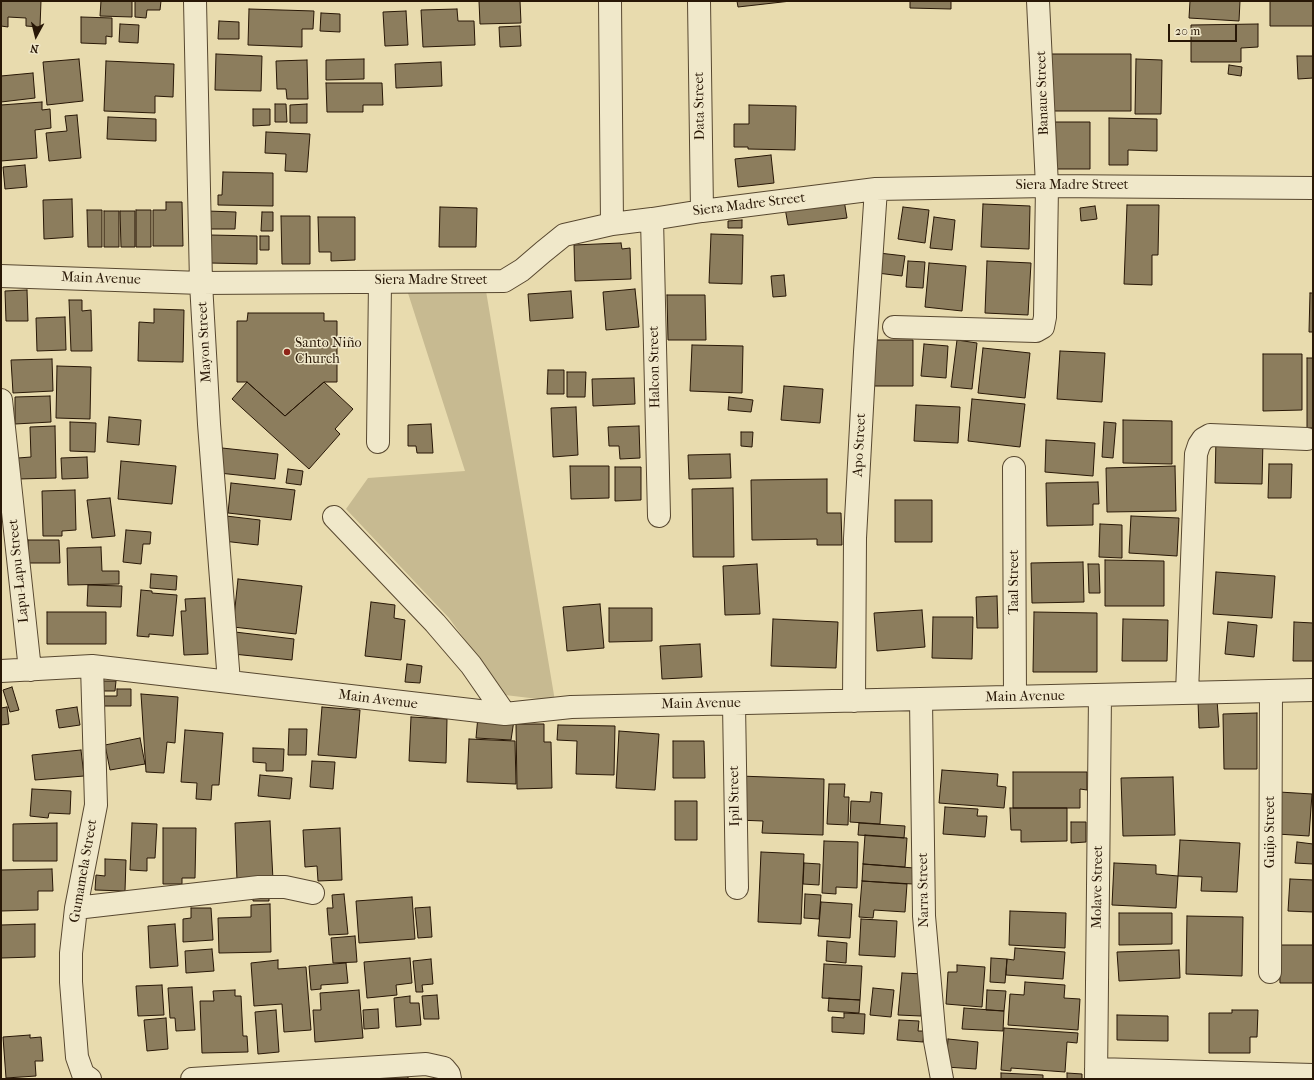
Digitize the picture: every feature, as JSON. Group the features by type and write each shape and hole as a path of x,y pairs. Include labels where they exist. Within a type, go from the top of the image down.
{"street":[{"name":"Mayon Street","path":"195,1 201,283 209,424 229,682"},
{"path":"610,1 612,224"},
{"name":"Data Street","path":"699,1 702,211"},
{"name":"Banaue Street","path":"894,327 1036,331 1043,327 1045,317 1047,186 1038,1"},
{"name":"Siera Madre Street","path":"201,283 504,281 522,270 564,235 612,224 876,189 1047,186 1313,188"},
{"name":"Apo Street","path":"854,701 855,538 876,189"},
{"name":"Halcon Street","path":"652,219 659,516"},
{"name":"Main Avenue","path":"1,276 201,283"},
{"path":"378,442 380,282"},
{"name":"Lapu-Lapu Street","path":"1,400 30,670"},
{"path":"1187,693 1196,454 1199,444 1203,439 1210,435 1307,439"},
{"name":"Taal Street","path":"1014,468 1015,697"},
{"path":"334,517 435,623 471,665 505,714"},
{"name":"Main Avenue","path":"1,671 92,666 505,714 571,707 1313,690"},
{"name":"Gumamela Street","path":"87,1076 77,1057 71,982 71,953 76,908 96,804 92,666"},
{"name":"Guijo Street","path":"1270,972 1271,691"},
{"name":"Molave Street","path":"1096,1074 1100,695"},
{"name":"Narra Street","path":"921,700 924,916 935,1041 942,1079"},
{"name":"Ipil Street","path":"734,704 737,888"},
{"path":"76,908 259,887 285,887 313,893"},
{"path":"192,1079 426,1064 444,1068 449,1074 450,1079"},
{"path":"1096,1074 1313,1075"}],"shaded area":[{"path":"407,290 486,291 555,701 505,695 449,618 346,509 368,478 465,471"}],"building":[{"path":"1,1 41,1 40,27 26,26 26,18 8,17 8,27 1,26"},
{"path":"101,1 132,1 132,17 100,16"},
{"path":"135,1 161,1 160,10 147,10 146,18 135,17"},
{"path":"479,1 520,1 521,23 480,24"},
{"path":"737,1 791,1 738,7"},
{"path":"910,1 951,1 951,9 910,8"},
{"path":"1190,1 1240,1 1239,21 1189,18"},
{"path":"1270,1 1313,1 1313,26 1270,26"},
{"path":"249,9 314,11 313,29 302,29 302,47 248,45"},
{"path":"457,9 458,21 474,21 475,45 423,47 421,10"},
{"path":"406,11 408,45 385,46 383,12"},
{"path":"321,13 340,14 340,32 320,31"},
{"path":"81,17 112,18 112,37 106,36 106,44 81,43"},
{"path":"219,21 239,22 239,39 218,39"},
{"path":"120,24 139,25 138,43 119,42"},
{"path":"1258,24 1258,47 1241,48 1241,62 1191,62 1191,25"},
{"path":"520,26 521,46 500,47 499,27"},
{"path":"216,54 262,56 261,91 215,90"},
{"path":"1048,54 1131,54 1131,111 1049,111"},
{"path":"1297,56 1313,56 1313,78 1298,79"},
{"path":"79,59 83,101 47,105 43,62"},
{"path":"364,59 364,79 326,80 326,60"},
{"path":"1136,59 1162,60 1161,114 1135,114"},
{"path":"307,60 308,99 287,99 286,89 277,89 276,61"},
{"path":"106,61 174,64 173,97 155,96 155,113 104,111"},
{"path":"441,62 442,86 396,88 395,64"},
{"path":"1229,65 1242,67 1241,76 1228,74"},
{"path":"33,73 35,98 1,102 1,76"},
{"path":"326,83 382,83 383,105 363,105 363,112 327,112"},
{"path":"42,102 42,110 50,109 51,128 35,130 37,158 1,161 1,105"},
{"path":"275,104 286,104 287,122 275,122"},
{"path":"307,104 307,123 290,123 290,105"},
{"path":"749,105 796,106 795,150 748,149 748,147 734,147 734,124 749,124"},
{"path":"253,109 270,109 270,125 253,126"},
{"path":"77,115 81,158 49,161 46,133 67,131 65,116"},
{"path":"108,117 156,119 156,141 107,139"},
{"path":"1109,118 1157,119 1157,151 1128,150 1128,165 1109,165"},
{"path":"1048,122 1090,122 1090,169 1048,169"},
{"path":"266,132 310,134 307,172 285,171 286,154 265,153"},
{"path":"771,155 774,183 738,187 735,159"},
{"path":"25,165 27,187 5,189 3,167"},
{"path":"223,172 273,173 273,206 218,205 218,195 222,195"},
{"path":"72,199 73,237 44,239 43,200"},
{"path":"844,200 847,218 788,225 785,208"},
{"path":"166,202 182,202 183,246 153,246 153,210 166,210"},
{"path":"983,204 1030,206 1029,249 981,247"},
{"path":"1127,205 1159,205 1158,255 1152,255 1152,285 1124,284"},
{"path":"1095,206 1097,219 1081,221 1080,208"},
{"path":"440,207 477,208 476,247 439,247"},
{"path":"903,207 929,210 925,243 898,239"},
{"path":"87,210 102,210 102,247 88,247"},
{"path":"136,210 151,210 151,247 136,247"},
{"path":"104,211 119,211 119,247 104,247"},
{"path":"120,211 135,211 135,247 121,247"},
{"path":"207,211 236,212 235,229 207,229"},
{"path":"262,212 273,212 273,231 261,231"},
{"path":"281,216 310,216 310,264 282,264"},
{"path":"318,217 355,217 355,260 331,261 331,252 319,252"},
{"path":"934,217 955,220 952,250 930,248"},
{"path":"742,220 742,228 728,228 728,221"},
{"path":"711,234 743,235 742,284 709,283"},
{"path":"210,235 257,236 257,264 210,263"},
{"path":"260,236 269,236 269,250 260,250"},
{"path":"621,243 622,249 630,248 631,279 575,281 574,245"},
{"path":"879,253 905,256 902,276 877,273"},
{"path":"908,261 925,262 923,288 906,287"},
{"path":"987,261 1031,263 1028,315 985,313"},
{"path":"929,263 966,266 962,311 925,307"},
{"path":"784,275 786,296 773,297 771,276"},
{"path":"635,289 639,327 606,330 603,292"},
{"path":"27,290 28,321 6,321 5,291"},
{"path":"571,291 573,318 530,321 528,294"},
{"path":"1310,293 1313,293 1313,332 1309,332"},
{"path":"667,295 705,295 706,340 668,340"},
{"path":"69,300 82,300 82,311 91,310 92,351 71,351"},
{"path":"154,309 184,310 183,362 138,361 139,322 154,323"},
{"name":"Santo Niño Church","path":"248,313 324,313 324,321 337,321 337,382 324,382 285,416 247,382 237,382 237,321 247,321"},
{"path":"65,317 66,350 37,351 36,318"},
{"path":"873,340 913,340 913,386 874,386"},
{"path":"957,340 977,343 972,389 951,387"},
{"path":"924,344 948,346 946,378 921,376"},
{"path":"692,345 743,346 742,393 690,391"},
{"path":"983,348 1030,353 1025,398 978,393"},
{"path":"1060,351 1105,353 1102,402 1057,399"},
{"path":"1263,354 1302,354 1302,410 1263,411"},
{"path":"1307,358 1313,358 1313,428 1307,428"},
{"path":"52,359 53,391 13,393 11,360"},
{"path":"57,366 91,367 90,419 56,418"},
{"path":"548,370 564,370 564,394 547,394"},
{"path":"567,372 586,372 585,397 567,397"},
{"path":"634,378 635,404 593,406 592,379"},
{"path":"247,382 285,416 324,382 353,409 335,429 340,434 309,469 232,399"},
{"path":"784,386 823,389 820,423 781,420"},
{"path":"50,396 51,422 15,424 15,397"},
{"path":"729,397 753,400 751,412 728,410"},
{"path":"972,399 1025,404 1020,447 968,441"},
{"path":"916,405 960,407 958,443 914,441"},
{"path":"576,407 578,455 553,457 551,408"},
{"path":"109,417 141,420 139,445 107,442"},
{"path":"1123,420 1172,421 1172,464 1123,463"},
{"path":"70,422 96,423 95,452 70,451"},
{"path":"1104,422 1116,423 1113,458 1102,457"},
{"path":"431,424 433,453 417,453 416,446 408,446 408,425"},
{"path":"55,426 56,478 18,479 18,458 31,457 30,427"},
{"path":"639,426 640,458 620,459 619,446 609,446 608,427"},
{"path":"741,432 753,432 752,447 741,446"},
{"path":"1216,439 1263,440 1262,484 1215,483"},
{"path":"1046,440 1095,443 1093,476 1045,472"},
{"path":"222,448 278,454 275,479 219,473"},
{"path":"730,454 731,478 689,479 688,455"},
{"path":"87,457 88,478 62,479 61,458"},
{"path":"121,461 176,466 172,504 118,499"},
{"path":"1269,464 1292,464 1291,498 1268,498"},
{"path":"570,466 609,466 609,498 571,499"},
{"path":"1175,466 1176,511 1107,512 1106,468"},
{"path":"615,467 641,467 641,500 615,501"},
{"path":"288,469 303,471 301,485 286,483"},
{"path":"827,479 827,513 841,513 842,545 817,545 817,539 752,540 751,480"},
{"path":"1098,482 1099,504 1093,504 1093,525 1047,526 1046,483"},
{"path":"231,483 295,490 291,520 228,513"},
{"path":"733,488 734,557 693,557 692,489"},
{"path":"75,490 76,530 62,531 62,536 43,536 42,491"},
{"path":"110,498 115,536 92,538 87,500"},
{"path":"895,500 932,500 932,542 895,542"},
{"path":"226,516 260,520 258,545 223,541"},
{"path":"1131,516 1179,518 1177,556 1129,553"},
{"path":"1100,524 1122,525 1122,558 1099,557"},
{"path":"126,530 151,532 150,544 143,544 141,564 123,562"},
{"path":"28,540 59,540 60,563 28,563"},
{"path":"101,547 102,571 119,571 119,584 68,585 67,548"},
{"path":"1105,560 1164,561 1164,606 1105,606"},
{"path":"1083,562 1084,602 1032,603 1031,563"},
{"path":"757,564 760,614 725,615 723,566"},
{"path":"1088,564 1099,564 1100,593 1089,593"},
{"path":"1216,572 1275,576 1272,618 1213,614"},
{"path":"151,574 177,576 176,590 150,588"},
{"path":"238,579 302,586 296,634 233,627"},
{"path":"88,585 122,586 121,607 87,606"},
{"path":"141,590 152,591 152,593 177,595 173,636 149,634 149,637 137,636"},
{"path":"997,596 998,628 977,628 976,597"},
{"path":"205,598 208,654 184,655 181,611 186,611 185,599"},
{"path":"371,602 395,605 394,618 405,620 401,660 365,656"},
{"path":"600,604 604,648 567,651 563,607"},
{"path":"609,608 652,608 652,641 609,642"},
{"path":"922,610 925,647 877,651 874,613"},
{"path":"47,612 106,612 106,644 47,644"},
{"path":"1034,612 1097,613 1097,672 1033,672"},
{"path":"933,617 973,617 972,659 932,658"},
{"path":"773,619 838,622 836,668 771,666"},
{"path":"1123,619 1168,620 1167,661 1122,661"},
{"path":"1228,622 1257,625 1254,657 1225,654"},
{"path":"1294,622 1313,623 1313,661 1293,661"},
{"path":"235,632 294,639 292,660 233,654"},
{"path":"700,644 702,677 662,679 660,646"},
{"path":"407,664 422,666 420,683 405,682"},
{"path":"102,681 116,681 115,691 102,691"},
{"path":"12,687 19,710 10,712 3,690"},
{"path":"117,689 131,689 131,706 103,706 103,696 117,696"},
{"path":"141,694 178,697 175,743 167,742 164,773 146,772"},
{"path":"1217,700 1219,727 1199,728 1198,701"},
{"path":"7,707 9,724 1,725 1,708"},
{"path":"77,707 80,725 59,728 56,710"},
{"path":"322,707 360,710 356,758 318,755"},
{"path":"1257,713 1257,769 1224,769 1223,714"},
{"path":"478,716 514,720 511,740 476,738"},
{"path":"411,717 447,719 446,763 409,761"},
{"path":"516,724 544,724 544,742 551,742 552,788 517,789"},
{"path":"558,725 615,726 614,775 576,774 577,741 557,740"},
{"path":"289,729 307,729 306,755 288,755"},
{"path":"185,730 223,733 219,785 212,785 211,800 196,799 197,783 181,782"},
{"path":"619,731 659,734 655,790 616,788"},
{"path":"140,738 145,764 110,770 105,745"},
{"path":"469,739 515,741 516,784 467,782"},
{"path":"673,741 704,741 705,778 673,778"},
{"path":"253,748 284,749 283,771 266,771 266,763 253,762"},
{"path":"81,750 84,776 35,780 32,755"},
{"path":"312,761 335,762 333,789 310,787"},
{"path":"942,770 998,774 997,786 1006,787 1004,808 939,803"},
{"path":"1013,772 1087,772 1087,790 1080,789 1080,808 1013,808"},
{"path":"260,775 292,778 290,799 258,796"},
{"path":"739,776 824,779 823,835 762,833 763,821 737,820"},
{"path":"1173,777 1175,835 1123,836 1121,778"},
{"path":"829,784 845,784 844,797 849,797 848,825 827,824"},
{"path":"32,789 71,791 70,814 49,813 48,818 30,816"},
{"path":"871,792 882,793 880,824 850,822 851,801 870,802"},
{"path":"1279,792 1312,794 1309,836 1277,834"},
{"path":"675,801 697,801 697,840 675,840"},
{"path":"945,807 978,809 977,816 987,816 985,837 943,834"},
{"path":"1010,808 1067,808 1067,841 1021,842 1021,830 1011,830"},
{"path":"270,821 273,880 237,881 235,823"},
{"path":"1071,822 1086,822 1086,842 1071,843"},
{"path":"57,823 57,861 13,861 13,824"},
{"path":"132,823 157,824 155,858 147,858 147,871 130,870"},
{"path":"859,823 905,826 904,838 858,835"},
{"path":"163,828 196,828 195,878 182,878 182,884 163,884"},
{"path":"340,828 342,880 318,881 317,866 305,867 303,830"},
{"path":"865,835 907,838 905,867 863,864"},
{"path":"1180,840 1240,843 1237,892 1201,891 1202,877 1178,876"},
{"path":"824,841 858,842 857,888 836,887 836,894 822,893"},
{"path":"1297,842 1313,844 1313,864 1295,863"},
{"path":"761,852 804,854 801,924 758,922"},
{"path":"105,859 126,860 125,891 95,890 96,875 105,876"},
{"path":"804,863 820,864 819,885 803,884"},
{"path":"1114,863 1156,865 1156,874 1178,876 1176,908 1112,905"},
{"path":"863,864 914,868 913,884 862,881"},
{"path":"52,869 53,891 38,891 38,910 1,911 1,870"},
{"path":"1290,879 1313,880 1313,912 1288,911"},
{"path":"862,881 907,884 905,912 874,910 873,918 859,917"},
{"path":"253,890 269,890 269,901 253,901"},
{"path":"344,894 348,934 329,935 327,908 333,908 332,895"},
{"path":"805,894 821,895 819,919 804,918"},
{"path":"412,897 415,939 359,943 356,901"},
{"path":"821,902 852,904 850,938 818,936"},
{"path":"270,904 271,952 219,953 218,918 251,917 251,905"},
{"path":"430,907 432,937 418,938 415,908"},
{"path":"191,908 211,908 213,940 183,942 183,919 191,918"},
{"path":"1010,911 1066,913 1065,948 1009,945"},
{"path":"1119,913 1172,913 1172,944 1119,945"},
{"path":"1187,916 1243,917 1242,976 1186,974"},
{"path":"861,919 897,921 895,957 859,955"},
{"path":"35,924 35,957 1,958 1,925"},
{"path":"175,924 178,966 150,968 148,926"},
{"path":"355,936 357,962 333,963 331,938"},
{"path":"827,941 847,943 846,963 826,961"},
{"path":"1279,945 1313,945 1313,983 1280,983"},
{"path":"1015,948 1065,952 1063,979 1006,975 1007,959 1014,960"},
{"path":"212,949 214,971 186,973 185,951"},
{"path":"1179,950 1180,978 1119,981 1117,952"},
{"path":"410,958 412,983 396,985 397,995 367,998 364,962"},
{"path":"991,958 1007,959 1005,983 990,982"},
{"path":"431,959 433,984 422,985 423,992 416,992 413,961"},
{"path":"278,960 278,969 306,967 311,1030 284,1032 282,1004 254,1006 251,963"},
{"path":"346,963 348,983 321,985 321,989 311,990 309,966"},
{"path":"824,964 862,966 860,1000 822,998"},
{"path":"957,965 985,967 982,1007 946,1004 948,972 957,972"},
{"path":"902,973 924,974 921,1016 898,1015"},
{"path":"1025,982 1065,985 1064,998 1080,999 1078,1030 1008,1025 1010,994 1024,995"},
{"path":"162,985 164,1015 138,1016 136,986"},
{"path":"192,987 195,1030 176,1031 175,1018 170,1018 168,988"},
{"path":"873,988 894,990 891,1017 870,1015"},
{"path":"235,990 235,996 241,996 243,1036 247,1036 248,1052 202,1053 200,1001 214,1001 213,991"},
{"path":"359,990 363,1038 315,1042 313,1010 321,1010 320,993"},
{"path":"987,990 1006,991 1004,1011 986,1010"},
{"path":"437,995 439,1019 424,1019 422,996"},
{"path":"410,996 410,1003 419,1003 421,1025 396,1027 394,998"},
{"path":"829,998 860,1000 859,1013 828,1011"},
{"path":"964,1008 1004,1011 1003,1031 962,1029"},
{"path":"378,1009 379,1028 364,1029 363,1010"},
{"path":"276,1010 279,1052 258,1054 255,1012"},
{"path":"1232,1010 1258,1010 1257,1037 1250,1037 1250,1053 1209,1053 1209,1013 1232,1013"},
{"path":"844,1013 865,1014 864,1034 832,1032 832,1017 844,1018"},
{"path":"1117,1015 1168,1016 1168,1041 1117,1040"},
{"path":"166,1018 168,1049 147,1051 144,1020"},
{"path":"899,1020 919,1021 918,1031 924,1031 923,1042 897,1040"},
{"path":"1004,1028 1078,1033 1077,1043 1067,1042 1065,1072 1011,1068 1011,1071 1001,1070"},
{"path":"30,1035 30,1038 41,1037 43,1061 35,1061 36,1076 6,1078 3,1037"},
{"path":"948,1039 978,1042 976,1069 946,1067"},
{"path":"1001,1073 1043,1075 1043,1079 1001,1079"},
{"path":"1067,1073 1082,1074 1082,1079 1067,1079"},
{"path":"380,1074 408,1074 408,1079 380,1079"}],"place":[{"name":"Santo Niño Church","path":"287,352"}]}
